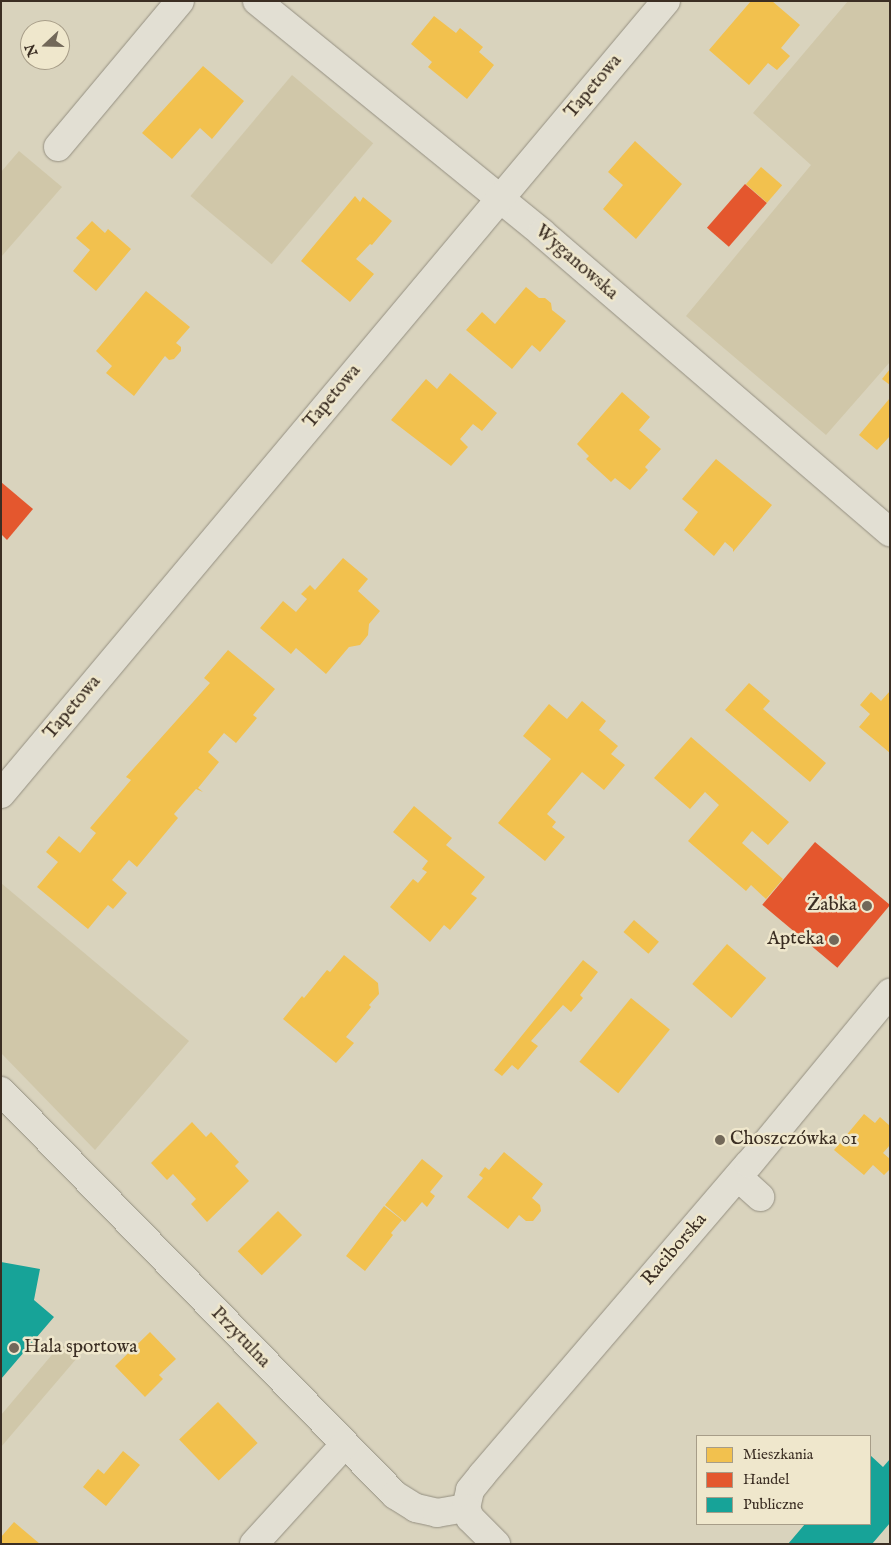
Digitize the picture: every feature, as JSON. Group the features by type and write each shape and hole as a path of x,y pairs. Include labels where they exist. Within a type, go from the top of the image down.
{"street":[{"path":"58,147 180,1"},
{"name":"Wyganowska","path":"257,1 500,198 890,532"},
{"name":"Tapetowa","path":"1,794 666,1"},
{"name":"Raciborska","path":"466,1508 470,1490 482,1475 738,1177 890,993"},
{"name":"Przytulna","path":"1,1091 395,1495 416,1508 437,1513 466,1508"},
{"path":"738,1177 760,1196"},
{"path":"254,1544 345,1444"},
{"path":"466,1508 470,1518 496,1544"}],"shaded area":[{"path":"848,1 890,1 890,362 826,435 686,316 811,165 753,113"},
{"path":"292,75 373,143 272,264 190,196"},
{"path":"19,151 62,187 1,257 1,172"},
{"path":"1,883 189,1041 95,1150 1,1053"},
{"path":"61,1344 77,1358 1,1447 1,1415"}],"building: Mieszkania":[{"path":"751,1 772,1 800,25 781,48 790,56 777,70 768,63 749,85 709,50"},
{"path":"434,16 456,33 460,28 483,47 479,52 494,65 467,99 428,67 432,62 411,44"},
{"path":"203,66 244,101 212,139 200,128 172,159 142,133"},
{"path":"635,141 682,184 636,239 603,209 623,185 608,172"},
{"path":"761,167 782,185 767,203 746,184"},
{"path":"355,196 360,202 363,197 392,221 372,245 370,244 356,259 374,274 350,302 301,261"},
{"path":"92,221 105,233 108,229 131,249 96,291 73,271 90,250 76,238"},
{"path":"526,287 539,298 545,298 551,303 552,310 566,321 540,352 532,345 512,369 466,330 482,312 495,324"},
{"path":"146,291 190,327 176,343 181,347 181,351 174,359 169,360 165,356 134,396 106,373 112,366 96,351"},
{"path":"890,369 890,385 882,379"},
{"path":"450,373 497,413 482,431 473,424 460,439 468,447 451,466 391,420 426,379 437,389"},
{"path":"622,392 650,417 639,430 661,449 645,467 648,470 630,490 615,478 611,482 586,459 589,456 577,444"},
{"path":"890,398 890,436 877,450 859,435"},
{"path":"716,459 772,505 733,552 733,549 725,542 714,556 684,530 698,512 682,499"},
{"path":"343,558 368,579 358,591 380,611 369,624 368,635 360,645 349,647 326,674 296,648 291,654 260,628 283,601 296,612 307,599 301,594 310,585 315,590"},
{"path":"228,650 275,689 253,715 257,718 236,743 224,733 208,752 219,762 198,788 203,792 196,789 174,814 178,818 137,867 129,860 112,880 127,893 113,909 108,905 88,929 37,887 58,862 46,852 59,836 80,853 96,833 90,828 131,780 126,777 210,683 204,678"},
{"path":"749,683 770,701 763,709 826,763 810,782 725,710"},
{"path":"890,691 890,753 859,727 870,714 860,705 871,692 881,701"},
{"path":"582,701 606,721 599,730 618,746 611,754 625,765 604,790 582,772 547,814 556,822 552,827 565,837 545,861 498,823 551,759 523,736 549,704 567,719"},
{"path":"691,737 789,822 768,845 752,831 742,843 783,879 766,899 751,885 746,891 688,841 719,805 705,792 690,809 654,778"},
{"path":"414,806 452,838 446,845 485,877 471,894 477,898 450,930 444,925 430,942 390,907 413,879 418,883 427,872 422,869 428,861 393,832"},
{"path":"634,920 659,942 648,954 624,932"},
{"path":"727,944 766,978 731,1018 692,984"},
{"path":"344,955 378,983 379,994 369,1005 371,1007 346,1037 354,1043 336,1063 283,1019 302,996 304,998 327,970 330,972"},
{"path":"583,960 598,972 580,995 583,998 571,1012 563,1005 531,1041 538,1046 518,1070 512,1065 502,1076 494,1070"},
{"path":"631,998 670,1029 618,1093 579,1062"},
{"path":"864,1114 875,1123 880,1117 890,1126 890,1145 883,1153 890,1159 890,1169 884,1175 873,1165 864,1175 834,1150"},
{"path":"192,1122 206,1137 211,1132 239,1162 235,1166 249,1181 207,1222 191,1204 196,1199 173,1174 167,1180 151,1163"},
{"path":"504,1152 543,1184 532,1198 540,1205 541,1211 533,1221 526,1221 519,1215 508,1229 467,1197 483,1178 479,1175 485,1167 489,1170"},
{"path":"422,1159 443,1176 430,1192 435,1196 427,1207 422,1202 405,1222 385,1205"},
{"path":"384,1206 402,1220 391,1233 393,1235 365,1271 346,1256"},
{"path":"278,1211 302,1235 262,1275 238,1251"},
{"path":"150,1332 176,1359 159,1375 163,1379 145,1397 115,1366"},
{"path":"218,1402 258,1443 219,1481 179,1440"},
{"path":"123,1451 140,1465 106,1506 83,1487 98,1469 104,1474"},
{"path":"14,1522 40,1544 1,1544 1,1537"}],"building: Handel":[{"path":"745,184 767,203 729,247 707,228"},
{"path":"1,482 33,509 7,540 1,534"},
{"path":"815,842 890,905 837,968 762,905"}],"building: Publiczne":[{"name":"Hala sportowa","path":"1,1262 40,1269 34,1300 54,1317 1,1379"},
{"path":"871,1456 883,1467 890,1459 890,1523 872,1544 788,1544 804,1525 871,1525"}],"place":[{"name":"Żabka","path":"867,906"},
{"name":"Apteka","path":"834,940"},
{"name":"Choszczówka 01","path":"720,1140"},
{"name":"Hala sportowa","path":"14,1348"}]}
